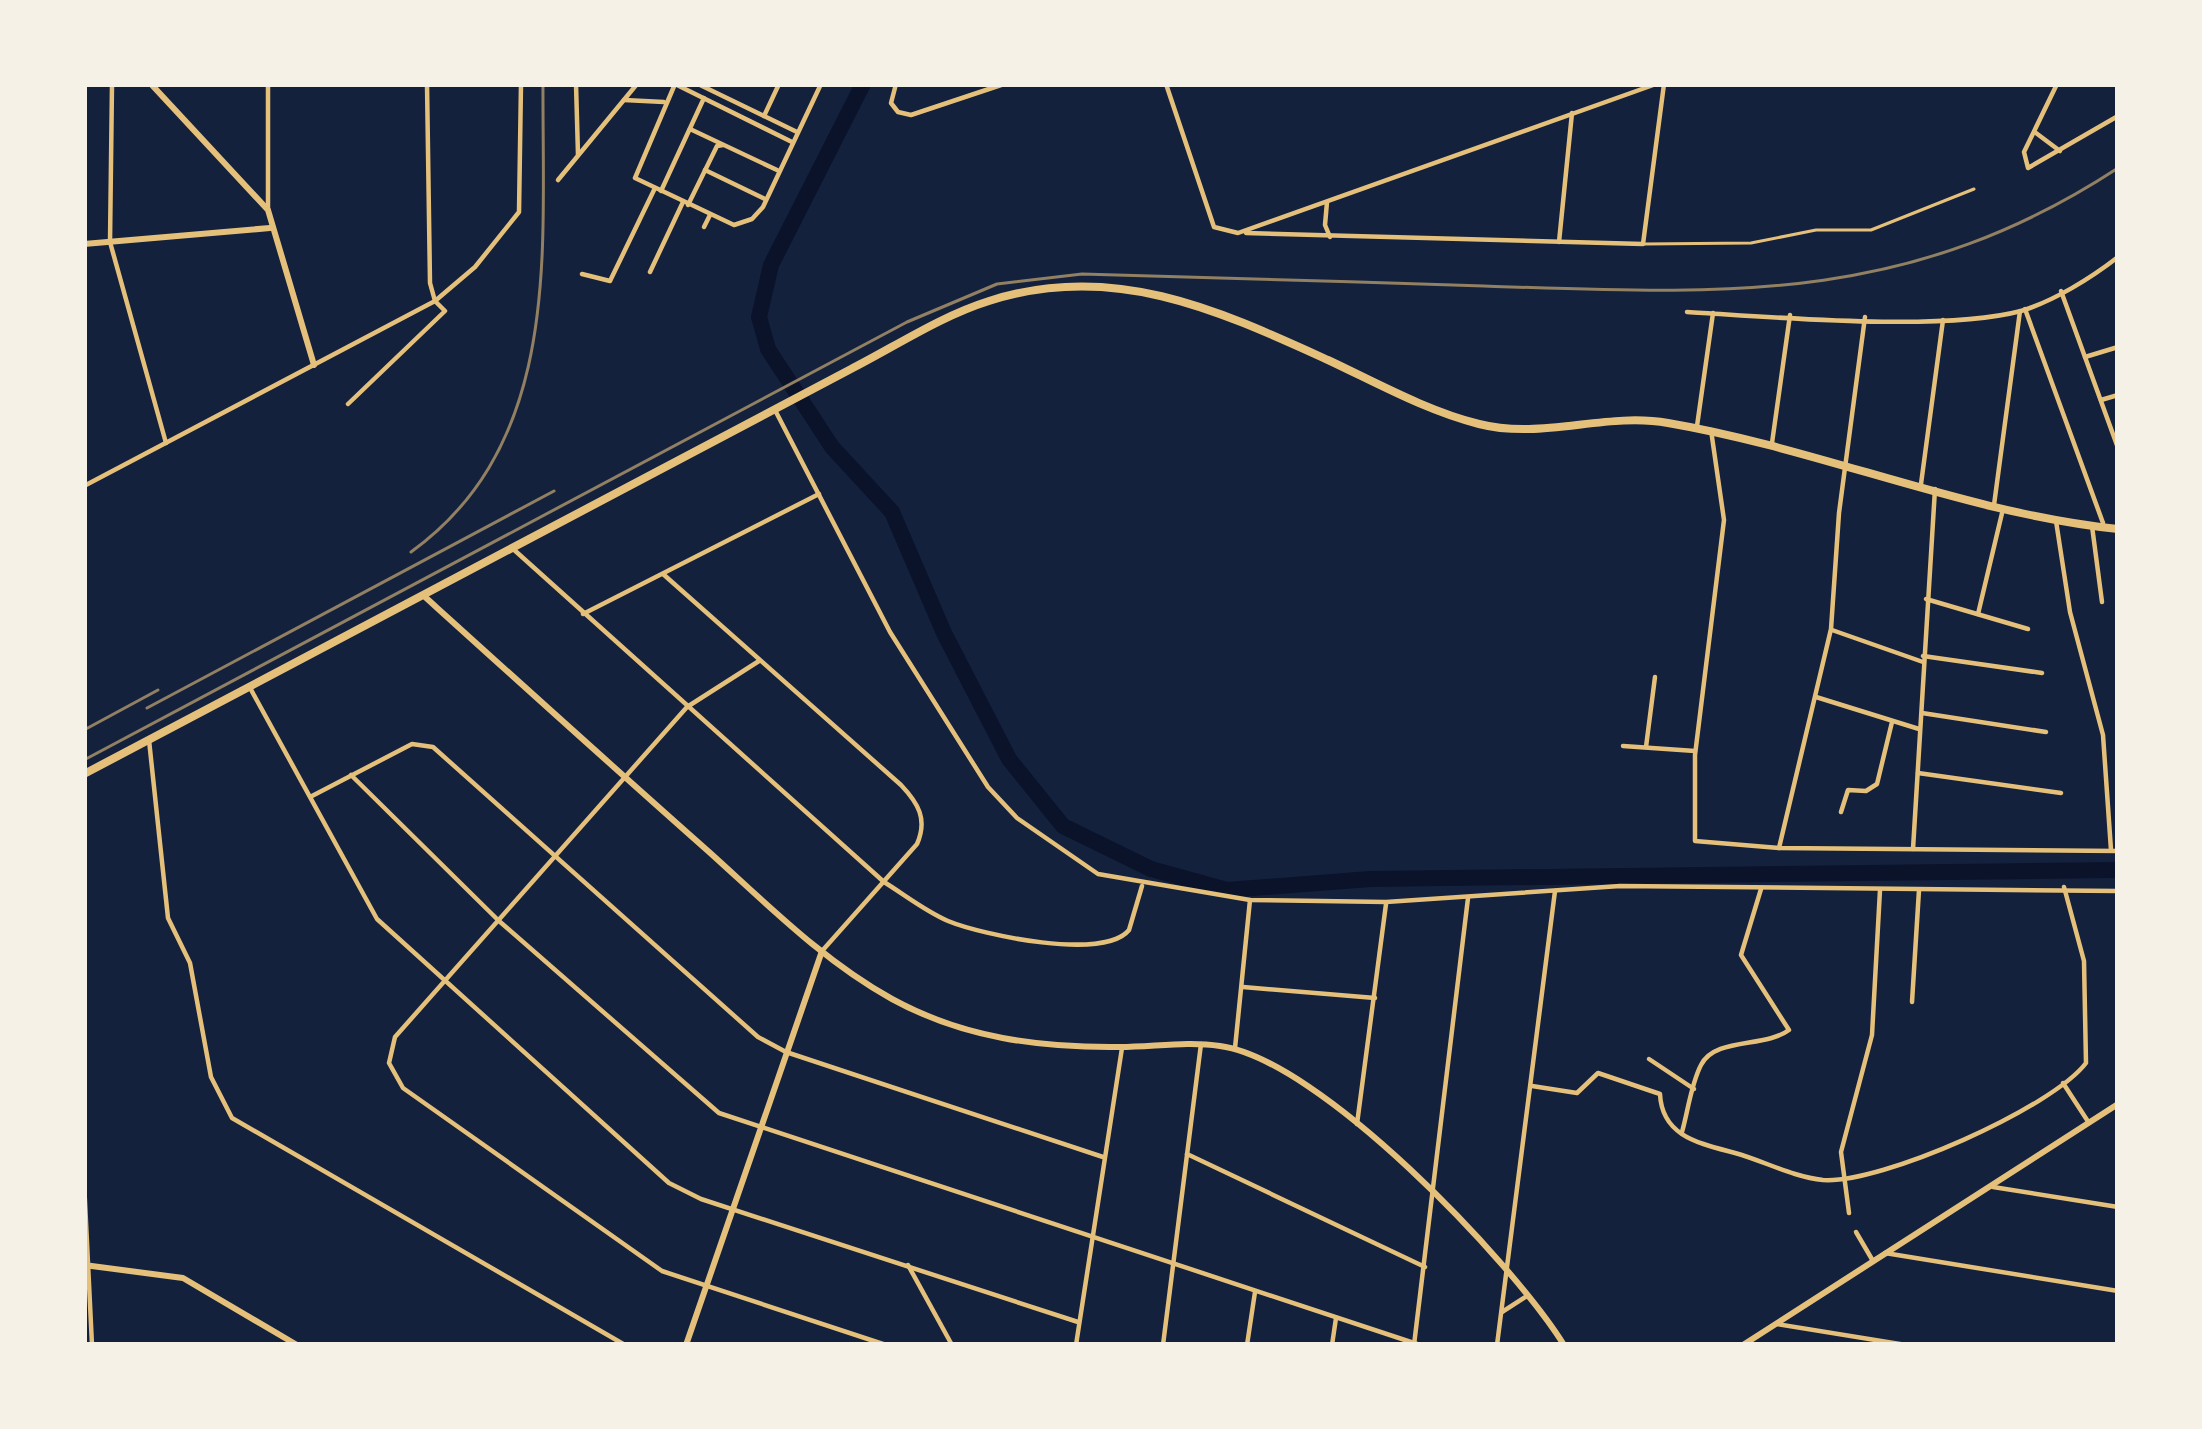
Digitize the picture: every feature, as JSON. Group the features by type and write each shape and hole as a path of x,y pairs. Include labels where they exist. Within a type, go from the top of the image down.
{"main road":[{"path":"84,774 814,389 988,301 1037,292 1131,289 1196,302 1482,425 1530,430 1634,420 1711,430 2056,521 2118,529"}],"street":[{"path":"112,84 110,242 166,443"},
{"path":"151,84 268,210"},
{"path":"268,84 270,228 314,365"},
{"path":"347,404 446,311 434,301 428,238 428,84"},
{"path":"84,486 434,301 475,267 519,212 521,84"},
{"path":"576,84 578,155"},
{"path":"558,180 637,84"},
{"path":"792,142 675,84 634,175 710,215 741,224 757,215 767,200 820,84"},
{"path":"698,84 797,132"},
{"path":"764,116 777,84"},
{"path":"896,84 891,98 894,109 911,115 1004,84"},
{"path":"1166,84 1214,226 1238,233 1330,237 1642,244 1660,84 1238,233"},
{"path":"2057,84 2024,152 2026,167 2061,152 2118,116"},
{"path":"582,274 610,281 704,98"},
{"path":"624,100 664,102"},
{"path":"1559,242 1572,113"},
{"path":"690,129 779,171"},
{"path":"2036,133 2061,152"},
{"path":"650,272 723,146"},
{"path":"705,170 767,200"},
{"path":"1328,202 1325,225 1330,237"},
{"path":"704,227 710,215"},
{"path":"84,244 270,228"},
{"path":"1687,312 1943,320 2022,310 2118,257"},
{"path":"2061,291 2118,448"},
{"path":"1978,614 1999,507 2022,310"},
{"path":"2022,310 2104,527"},
{"path":"1696,428 1713,313"},
{"path":"1772,443 1790,315"},
{"path":"1779,848 1832,629 1865,317"},
{"path":"1921,484 1943,320"},
{"path":"2085,357 2118,347"},
{"path":"2101,400 2118,395"},
{"path":"778,408 890,632 926,681 988,787 1075,862 1142,886 1250,900 1386,902 1620,886 2118,891"},
{"path":"1711,430 1724,520 1696,751 1694,837 1700,844 2115,850 2103,735 2064,583 2056,521"},
{"path":"1913,849 1936,488"},
{"path":"583,614 820,494"},
{"path":"2092,526 2102,602"},
{"path":"511,547 884,881 952,922 1078,945 1123,938 1135,918 1142,886"},
{"path":"663,574 901,784 919,810 923,828 916,844 821,951 686,1345"},
{"path":"422,594 821,951 891,998 946,1023 1037,1046 1201,1044 1235,1048 1293,1075 1358,1124 1509,1271 1564,1345"},
{"path":"1927,598 2028,629"},
{"path":"1832,629 1923,659 2042,673"},
{"path":"759,661 687,707 628,780 391,1045 391,1074 403,1088 649,1262 706,1287 886,1345"},
{"path":"1646,747 1655,677"},
{"path":"249,686 376,919 669,1183 701,1199 1078,1322"},
{"path":"1816,697 1919,729"},
{"path":"1921,712 2046,732"},
{"path":"1841,812 1848,790 1866,791 1877,784 1892,722"},
{"path":"149,740 168,918 190,963 211,1077 232,1118 625,1345"},
{"path":"311,796 424,743 559,856 747,1028 786,1052 1103,1156"},
{"path":"1623,746 1696,751"},
{"path":"1917,773 2061,793"},
{"path":"351,775 500,921 700,1098 760,1130 1416,1344 1468,898"},
{"path":"1532,1086 1577,1093 1598,1073 1624,1077 1660,1094 1660,1112 1685,1140 1792,1172 1842,1179 1880,1173 1944,1150 2084,1068 2084,961 2064,887"},
{"path":"1682,1132 1701,1064 1713,1051 1769,1041 1789,1030 1742,955 1761,889"},
{"path":"1849,1213 1842,1179 1842,1142 1872,1035 1880,890"},
{"path":"1912,1002 1919,890"},
{"path":"1497,1345 1555,891"},
{"path":"1235,1048 1250,900"},
{"path":"1358,1124 1386,902"},
{"path":"1243,987 1375,998"},
{"path":"1163,1345 1201,1044"},
{"path":"1076,1345 1122,1047"},
{"path":"1649,1060 1694,1089"},
{"path":"2063,1083 2089,1123"},
{"path":"1743,1345 2118,1104"},
{"path":"2103,1114 2118,1118"},
{"path":"1187,1154 1425,1267"},
{"path":"84,1180 92,1345"},
{"path":"1987,1186 2118,1207"},
{"path":"1856,1232 1873,1261"},
{"path":"1885,1253 2118,1291"},
{"path":"908,1265 952,1345"},
{"path":"87,1266 183,1278 296,1345"},
{"path":"1247,1345 1255,1292"},
{"path":"1502,1312 1529,1296"},
{"path":"1332,1345 1336,1318"},
{"path":"1777,1324 1906,1345"}],"lane":[{"path":"1642,244 1751,243 1823,230 1870,230 1974,189"}],"waterway":[{"path":"863,84 771,265 759,317 768,349 832,447 892,512 944,633 1009,759 1063,826 1151,869 1227,890 1370,879 2118,870"}],"railway":[{"path":"411,552 460,507 496,456 519,400 534,339 541,276 543,84"},
{"path":"84,760 907,322 997,284 1082,274 1655,290 1812,282 1888,268 1964,246 2040,213 2118,168"},
{"path":"147,708 554,491"},
{"path":"84,730 158,690"}]}
